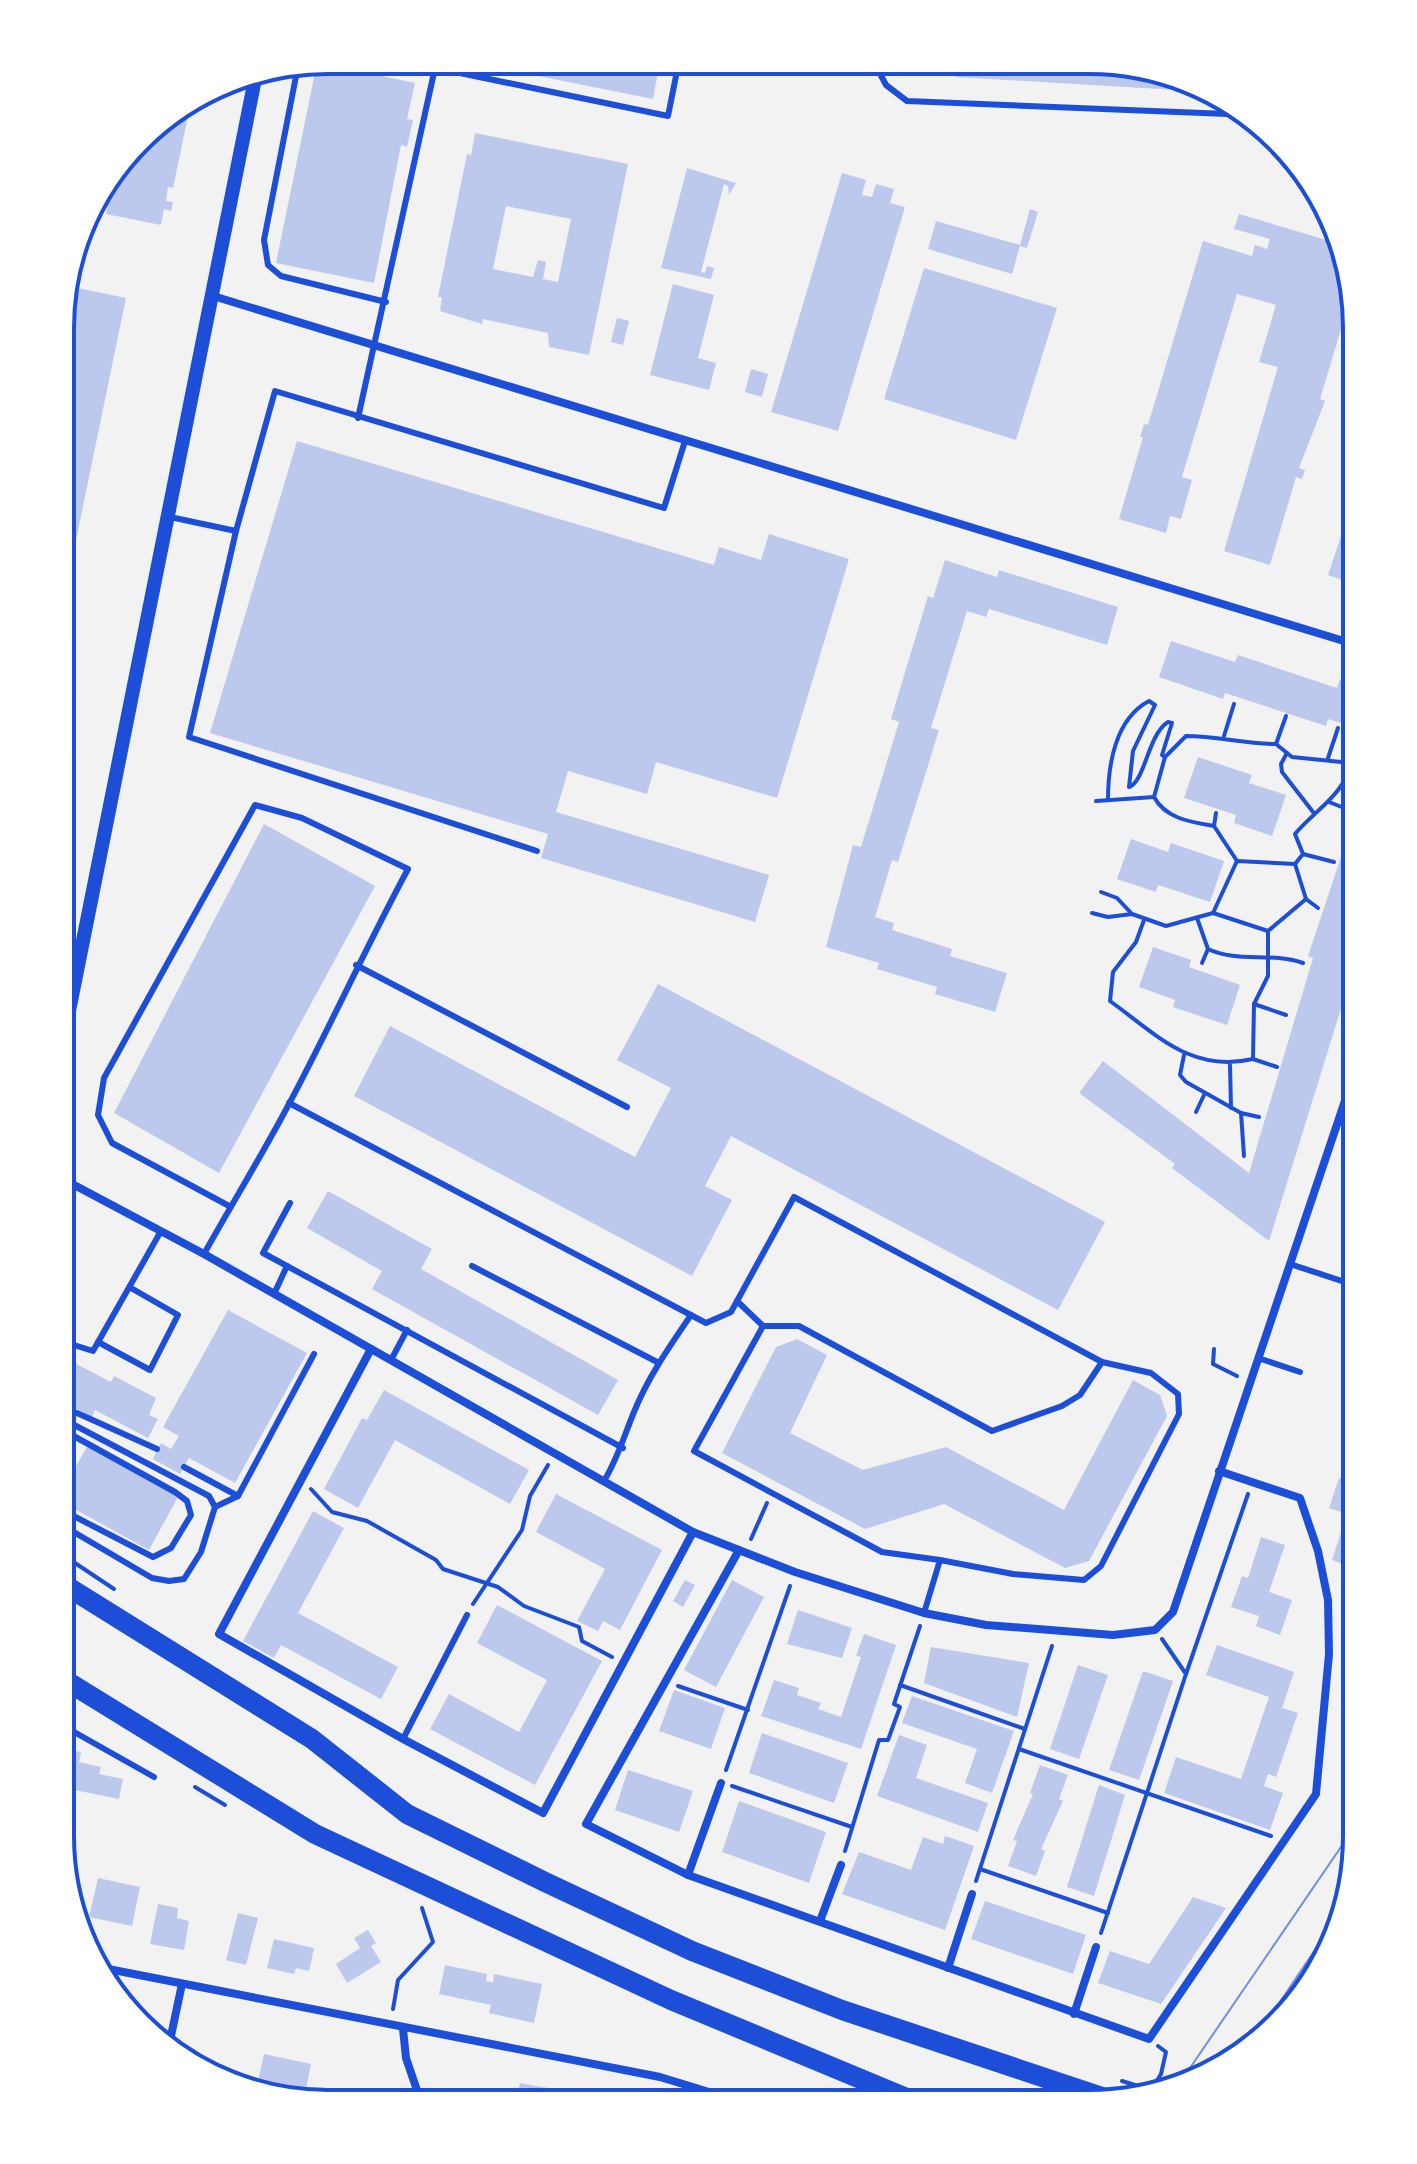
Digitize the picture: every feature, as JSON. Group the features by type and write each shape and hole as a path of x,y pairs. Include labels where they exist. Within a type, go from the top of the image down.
{"main road":[{"path":"74,1591 312,1739 407,1814 692,1951 828,2004 1082,2090"},
{"path":"74,1686 315,1834 671,2000 887,2090"}],"street":[{"path":"74,987 254,85"},
{"path":"213,296 1343,641"},
{"path":"74,1185 204,1254 693,1532 795,1572 924,1613 986,1625 1113,1635 1155,1630 1173,1612 1342,1108"},
{"path":"371,1349 219,1634 403,1739 543,1813 693,1532"},
{"path":"742,1551 586,1824 688,1875 1149,2039 1316,1794 1329,1654 1328,1600 1318,1551 1300,1498 1219,1471"},
{"path":"688,1875 721,1783"},
{"path":"820,1921 841,1865"},
{"path":"948,1968 972,1894"},
{"path":"1074,2014 1096,1947"},
{"path":"112,1970 389,2027 660,2077 702,2090"},
{"path":"171,2036 182,1984"},
{"path":"403,2029 406,2058 417,2090"}],"lane":[{"path":"358,418 377,346 434,74"},
{"path":"464,74 668,116 676,74"},
{"path":"880,74 886,85 907,101 918,103 1225,114"},
{"path":"296,76 264,240 268,265 281,276 386,302"},
{"path":"537,851 189,737 236,531 275,391 664,508 685,441"},
{"path":"170,517 236,531"},
{"path":"204,1254 231,1207 289,1103 356,965 408,869 302,818 255,805 104,1078 98,1115 112,1143 231,1207"},
{"path":"356,965 627,1107"},
{"path":"289,1103 706,1323 731,1312 794,1197 1102,1362 1151,1373 1178,1394 1179,1414 1101,1566 1084,1580 1013,1574 882,1552 694,1451 763,1326"},
{"path":"290,1203 263,1253 623,1448"},
{"path":"74,1345 93,1351 161,1231"},
{"path":"1290,1264 1342,1281"},
{"path":"274,1294 287,1266"},
{"path":"472,1266 659,1363"},
{"path":"98,1342 150,1370 178,1315 131,1288"},
{"path":"737,1301 763,1326 799,1326 992,1431 1062,1406 1080,1395 1102,1362"},
{"path":"604,1481 623,1448 634,1412 659,1363 691,1315"},
{"path":"391,1360 407,1330"},
{"path":"74,1532 152,1578 169,1581 184,1579 215,1507 238,1496 314,1354"},
{"path":"1258,1358 1300,1372"},
{"path":"74,1414 157,1449"},
{"path":"74,1425 209,1496 215,1507"},
{"path":"74,1436 175,1492 187,1501 191,1515 171,1548 153,1557 74,1516"},
{"path":"184,1467 238,1496"},
{"path":"924,1613 940,1560"},
{"path":"403,1739 467,1615"},
{"path":"74,1732 154,1777"}],"path":[{"path":"1108,801 1108,770 1115,746 1125,725 1149,701 1155,705 1133,751 1129,787 1136,783 1149,748 1168,722 1172,723 1162,755 1165,757"},
{"path":"1224,736 1234,704"},
{"path":"1276,744 1286,716"},
{"path":"1328,758 1338,728"},
{"path":"1214,826 1180,819 1159,807 1154,797 1165,757 1186,736 1224,736 1238,744 1276,744 1292,757 1343,761"},
{"path":"1287,753 1281,764 1282,772 1313,812"},
{"path":"1303,854 1295,834 1313,812 1329,802 1343,782"},
{"path":"1096,801 1154,797"},
{"path":"1329,802 1343,807"},
{"path":"1216,813 1214,826 1237,861"},
{"path":"1303,854 1334,862"},
{"path":"1295,864 1303,854"},
{"path":"1237,861 1295,864"},
{"path":"1213,913 1237,861"},
{"path":"1295,864 1306,899 1318,908"},
{"path":"1101,892 1117,898 1132,914 1166,926 1213,913 1268,931"},
{"path":"1253,1059 1254,1004 1268,976 1268,931 1306,899"},
{"path":"1092,913 1108,917 1132,914"},
{"path":"1197,918 1208,949 1221,956 1268,955 1303,963"},
{"path":"1144,919 1136,942 1113,972 1110,1001 1184,1055 1230,1065 1253,1059 1277,1067"},
{"path":"1202,963 1208,949"},
{"path":"1254,1004 1286,1015"},
{"path":"1184,1055 1180,1075 1204,1095 1241,1113 1259,1117"},
{"path":"1230,1065 1231,1108"},
{"path":"1196,1112 1204,1095"},
{"path":"1241,1113 1244,1156"},
{"path":"1214,1349 1213,1364 1250,1382"},
{"path":"467,1615 522,1530 530,1496 555,1453"},
{"path":"301,1479 332,1512 367,1521 436,1560 443,1569 498,1587 524,1606 579,1627 582,1641 623,1663"},
{"path":"1096,1947 1252,1482"},
{"path":"742,1551 772,1493"},
{"path":"74,1562 126,1597"},
{"path":"795,1572 721,1783 852,1827"},
{"path":"841,1865 879,1740 888,1740 900,1707 894,1704 924,1613"},
{"path":"1155,1630 1186,1674"},
{"path":"972,1894 1057,1631"},
{"path":"666,1681 748,1710"},
{"path":"900,1685 1025,1729"},
{"path":"1019,1749 1284,1840"},
{"path":"980,1869 1108,1913"},
{"path":"389,2027 398,1980 433,1942 422,1908"},
{"path":"1149,2039 1166,2052 1157,2080"},
{"path":"1117,2079 1135,2086"}],"building":[{"path":"371,74 415,83 407,119 413,120 407,147 401,145 374,283 276,263 315,75"},
{"path":"528,74 658,74 653,99"},
{"path":"955,74 1089,74 1122,76 1177,90 955,77"},
{"path":"188,116 173,188 168,187 166,201 173,202 171,211 164,209 161,225 106,214 109,201 126,173 160,137"},
{"path":"475,133 628,164 589,355 549,347 548,333 483,319 482,324 440,311 442,297 438,297 467,154 471,155","holes":["506,206 571,219 558,282 543,279 546,262 538,260 533,277 493,269"]},
{"path":"687,168 736,183 729,195 728,186 724,184 701,272 705,273 707,266 714,268 711,279 661,268"},
{"path":"842,173 866,180 862,195 872,197 876,184 894,189 890,203 905,207 838,431 771,412"},
{"path":"1030,209 1038,212 1027,248 1020,246 1012,274 928,249 936,221 1020,245"},
{"path":"1239,214 1327,240 1341,295 1343,323 1320,399 1325,401 1299,468 1305,470 1302,479 1296,477 1270,565 1224,551 1278,367 1259,362 1276,305 1237,294 1182,477 1192,480 1181,519 1170,516 1166,533 1119,519 1143,437 1140,437 1144,424 1148,425 1203,241 1252,256 1255,245 1267,249 1270,239 1234,229"},
{"path":"924,268 1057,308 1016,440 884,399"},
{"path":"673,284 714,295 698,358 716,363 709,390 650,375"},
{"path":"77,288 126,298 74,550 76,295"},
{"path":"617,318 629,321 623,345 611,342"},
{"path":"751,369 768,374 762,397 745,392"},
{"path":"297,441 714,565 719,547 761,560 769,534 849,559 777,798 656,762 647,794 568,771 556,812 769,875 755,922 541,858 548,834 210,733"},
{"path":"1343,530 1343,580 1328,575"},
{"path":"945,560 997,577 999,570 1118,607 1107,645 989,609 986,617 967,611 931,728 939,730 898,862 892,860 875,917 894,923 892,930 952,949 950,956 1007,973 995,1012 935,994 937,987 877,969 879,963 826,947 853,845 861,847 899,722 891,719 928,596 933,598"},
{"path":"1171,641 1235,662 1238,655 1337,688 1340,679 1343,680 1343,724 1328,719 1326,726 1225,693 1223,699 1159,677"},
{"path":"1198,757 1252,775 1249,783 1286,795 1272,836 1234,823 1236,815 1184,798"},
{"path":"264,824 375,886 219,1173 114,1113"},
{"path":"1131,839 1168,852 1171,843 1224,861 1210,902 1158,885 1156,892 1117,879"},
{"path":"1342,854 1343,1004 1269,1241 1172,1168 1175,1164 1079,1093 1103,1061 1249,1173 1313,958 1308,956"},
{"path":"1153,947 1191,960 1189,967 1240,985 1227,1025 1173,1007 1175,1000 1139,987"},
{"path":"658,984 1105,1222 1058,1310 731,1136 705,1186 732,1200 692,1276 354,1096 390,1026 635,1157 671,1088 617,1060"},
{"path":"328,1191 432,1249 421,1269 618,1380 598,1415 372,1289 382,1271 307,1228"},
{"path":"228,1310 307,1353 235,1483 189,1458 180,1474 153,1459 161,1443 171,1449 179,1436 163,1427"},
{"path":"797,1339 827,1355 790,1433 863,1470 946,1447 1064,1510 1133,1380 1160,1395 1167,1416 1089,1561 1065,1568 944,1504 865,1529 722,1453 776,1347"},
{"path":"74,1363 111,1382 114,1376 156,1398 149,1415 158,1419 148,1438 95,1410 92,1417 74,1408"},
{"path":"384,1390 529,1470 510,1504 395,1440 358,1508 324,1489 362,1418 367,1420"},
{"path":"88,1445 179,1495 149,1550 74,1509 74,1470"},
{"path":"1339,1478 1342,1479 1342,1512 1329,1508"},
{"path":"556,1494 662,1550 620,1630 603,1621 598,1631 577,1621 605,1569 536,1532"},
{"path":"313,1511 344,1528 298,1613 398,1667 381,1699 281,1645 274,1658 243,1641"},
{"path":"1342,1529 1342,1564 1332,1560"},
{"path":"1261,1537 1285,1545 1269,1592 1292,1600 1280,1635 1256,1626 1259,1616 1231,1607 1242,1576 1248,1578"},
{"path":"685,1580 695,1585 683,1607 673,1601"},
{"path":"732,1580 764,1597 716,1687 684,1670"},
{"path":"497,1605 602,1661 535,1785 430,1729 449,1694 519,1732 547,1680 477,1643"},
{"path":"798,1610 852,1628 842,1658 787,1644"},
{"path":"864,1634 896,1645 861,1749 761,1716 774,1680 799,1688 797,1695 821,1703 818,1709 841,1717 861,1657 856,1656"},
{"path":"1217,1645 1294,1672 1282,1708 1298,1713 1276,1777 1268,1774 1264,1786 1283,1793 1270,1830 1164,1793 1176,1757 1241,1779 1269,1697 1206,1675"},
{"path":"931,1647 1029,1663 1017,1717 924,1683"},
{"path":"1078,1665 1108,1675 1079,1759 1050,1749"},
{"path":"1143,1671 1173,1681 1139,1780 1109,1770"},
{"path":"674,1690 725,1708 711,1749 659,1731"},
{"path":"912,1696 1014,1731 992,1793 965,1783 977,1749 902,1723"},
{"path":"762,1733 848,1763 834,1803 749,1773"},
{"path":"899,1735 927,1745 916,1778 988,1803 978,1832 877,1796"},
{"path":"74,1751 81,1752 79,1762 101,1767 99,1774 123,1779 119,1799 74,1790"},
{"path":"1040,1765 1068,1775 1059,1799 1063,1801 1041,1849 1045,1851 1036,1876 1008,1866 1017,1841 1013,1840 1033,1794 1030,1793"},
{"path":"628,1770 693,1791 679,1832 615,1810"},
{"path":"1099,1785 1125,1795 1094,1896 1067,1887"},
{"path":"739,1801 826,1832 809,1883 722,1852"},
{"path":"945,1836 974,1846 945,1930 842,1894 859,1852 911,1870 923,1837 943,1844"},
{"path":"98,1878 140,1887 132,1926 89,1917"},
{"path":"1193,1897 1226,1908 1161,2004 1098,1983 1110,1951 1149,1964"},
{"path":"985,1901 1086,1935 1073,1974 971,1939"},
{"path":"158,1904 178,1908 177,1918 189,1921 184,1950 150,1944"},
{"path":"238,1913 258,1918 246,1965 226,1960"},
{"path":"368,1930 376,1943 371,1946 381,1962 347,1983 336,1964 360,1948 354,1938"},
{"path":"274,1939 314,1948 309,1971 296,1968 294,1974 267,1968"},
{"path":"445,1965 487,1974 486,1981 493,1982 494,1974 542,1984 534,2023 489,2013 491,2005 439,1994"},
{"path":"264,2054 311,2064 306,2089 258,2080"},
{"path":"520,2083 548,2088 548,2090 519,2090"}],"tram line":[{"path":"1189,2070 1342,1845"},
{"path":"1276,2008 1318,1945"}]}
